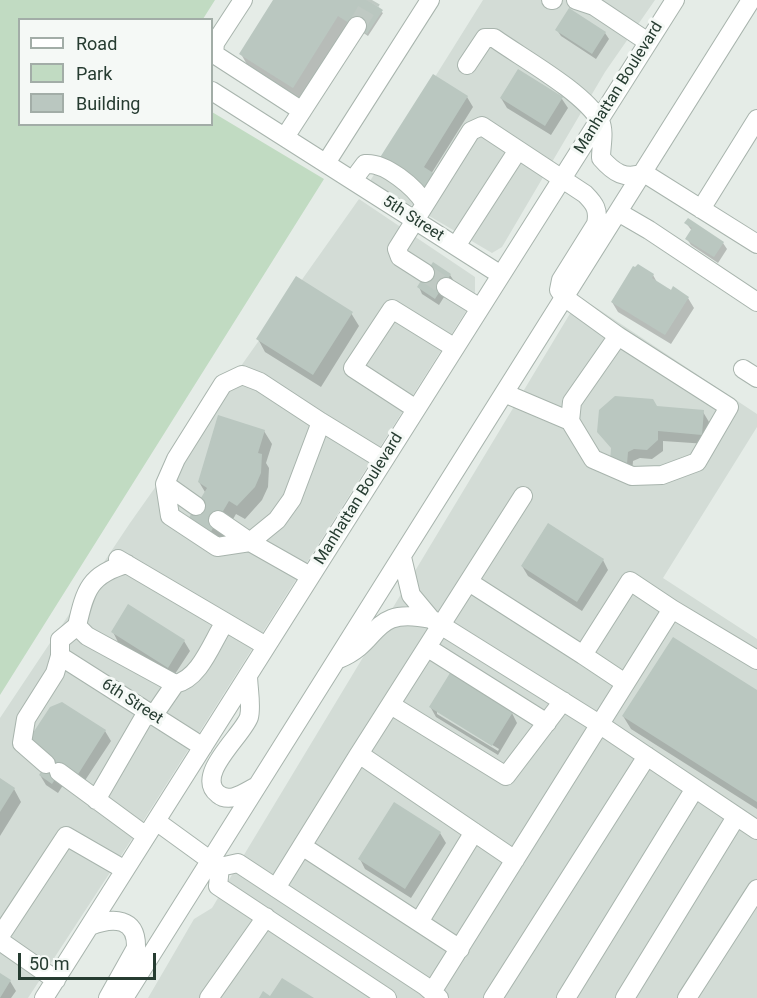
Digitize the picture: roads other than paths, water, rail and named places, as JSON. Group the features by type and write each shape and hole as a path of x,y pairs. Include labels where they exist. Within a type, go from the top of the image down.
{"street":[{"path":"243,0 215,43 214,54 302,111"},
{"path":"326,163 430,0"},
{"path":"576,0 594,6 648,42"},
{"name":"Manhattan Boulevard","path":"44,998 675,0"},
{"path":"124,998 215,864 257,785 751,0"},
{"path":"285,137 357,26"},
{"path":"467,65 485,38 494,38 573,92 599,120 602,129 602,158 610,168 622,176 633,177 644,173"},
{"name":"5th Street","path":"213,92 501,275"},
{"path":"701,209 757,119"},
{"path":"425,273 400,257 397,249 471,131 482,126 585,194 598,213 596,224 561,280 559,290 564,297 618,336 729,407 697,462 662,476 632,476 593,459 570,421 504,393"},
{"path":"456,246 518,150"},
{"path":"353,180 365,164 375,163 418,192 425,204"},
{"path":"644,173 757,244"},
{"path":"618,212 757,302"},
{"path":"446,286 480,308"},
{"path":"416,409 353,368 392,309 455,348"},
{"path":"570,421 572,402 618,336"},
{"path":"321,422 292,499 277,520 250,542 217,547 170,516 165,484 176,459 223,384 242,375 260,382 383,460"},
{"path":"165,484 196,506"},
{"path":"276,888 428,648 437,622 470,582 524,496"},
{"path":"218,520 250,542 310,576"},
{"path":"402,557 411,595 437,622 599,724 694,790 757,830"},
{"path":"146,837 22,742 26,719 55,673 60,656 60,640 77,626 83,599 93,581 120,560 266,646"},
{"path":"583,655 630,581 757,660"},
{"path":"470,582 625,683"},
{"path":"156,820 215,864 238,863 435,995 459,949 672,609"},
{"path":"337,659 356,652 374,630 395,616 408,614 437,622"},
{"path":"77,626 87,636 175,684 186,682 196,670 225,622"},
{"path":"428,648 547,723"},
{"name":"6th Street","path":"60,656 202,747"},
{"path":"248,675 249,717 213,770 212,783 214,791 225,798 237,797 257,785"},
{"path":"96,800 150,714 175,684"},
{"path":"391,705 506,776 563,701"},
{"path":"359,754 515,860"},
{"path":"494,998 647,756"},
{"path":"566,998 694,790"},
{"path":"625,998 736,817"},
{"path":"419,922 474,832"},
{"path":"56,980 0,939 66,836 125,870"},
{"path":"302,846 459,949"},
{"path":"215,864 218,886 387,998"},
{"path":"687,998 757,889"},
{"path":"209,998 266,917"},
{"path":"90,926 112,919 123,922 131,928 137,939 136,948 108,998"}],"tunnel":[{"path":"357,26 372,0"},
{"path":"425,273 446,287"}]}
